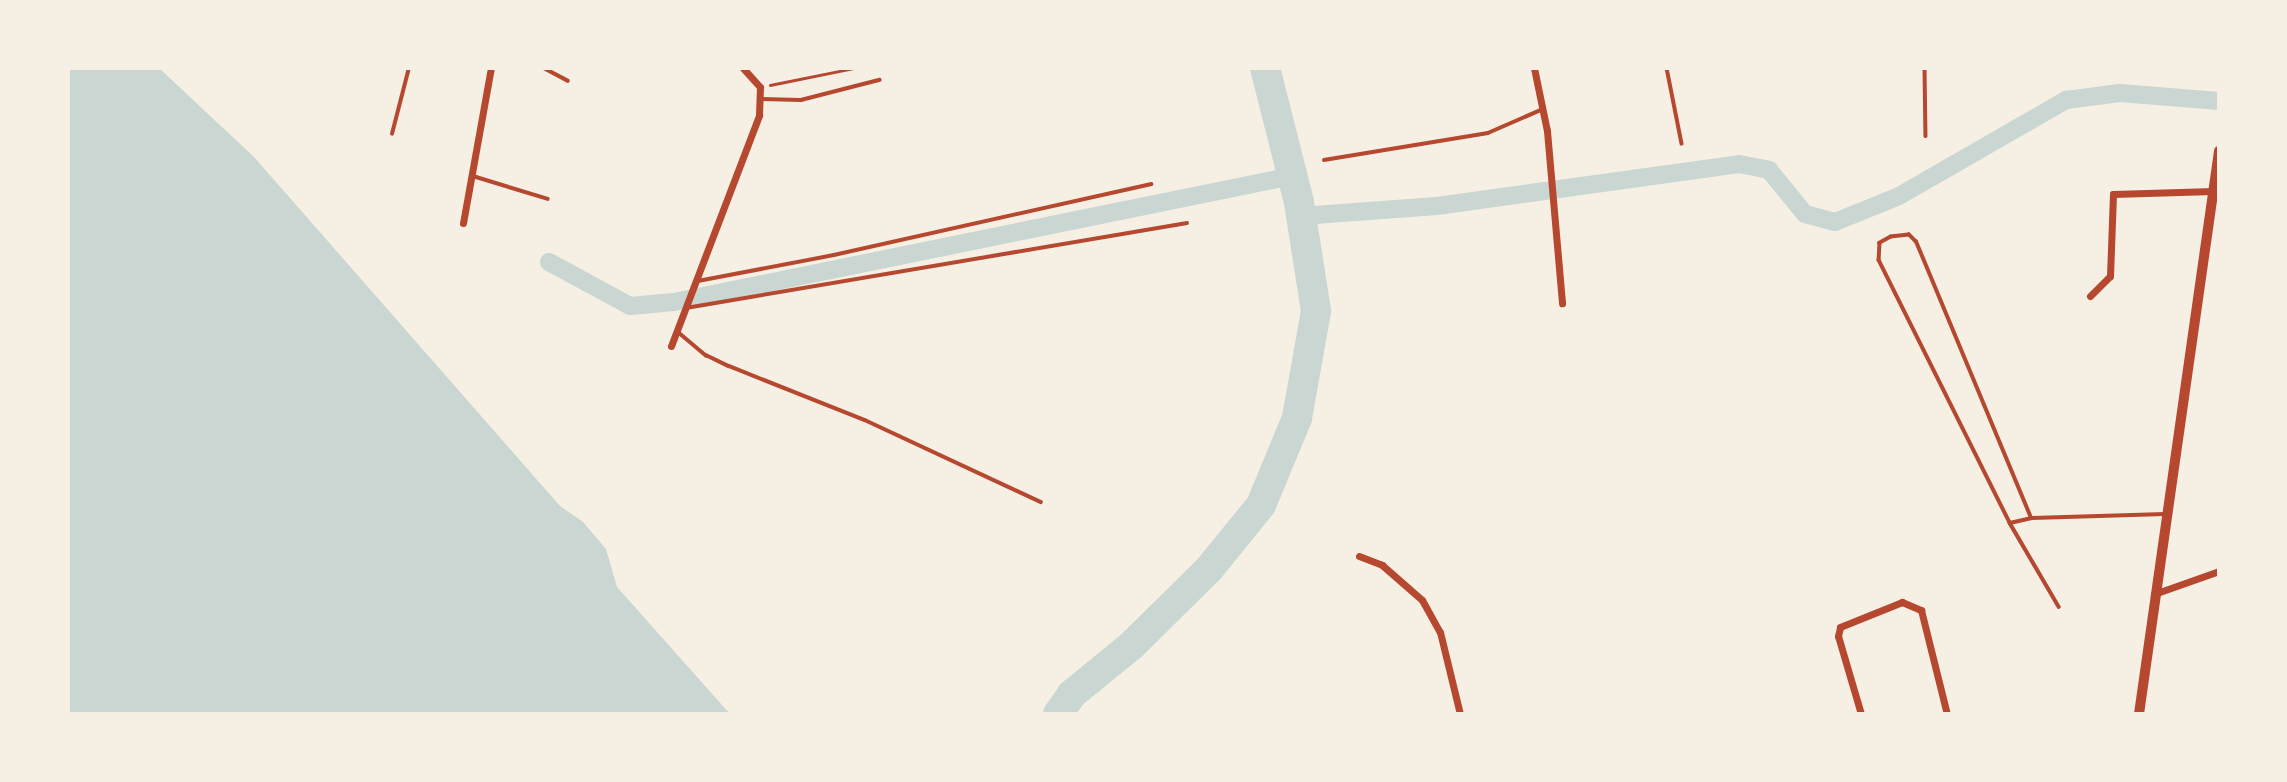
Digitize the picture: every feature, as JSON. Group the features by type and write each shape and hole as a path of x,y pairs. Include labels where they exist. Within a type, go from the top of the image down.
{"main road":[{"path":"2139,714 2165,514 2214,225 2213,191 2219,151"}],"street":[{"path":"463,223 491,68"},
{"path":"671,346 761,99 760,87 743,68"},
{"path":"1534,68 1543,110 1562,303"},
{"path":"2090,296 2110,276 2113,194 2213,191"},
{"path":"1359,556 1382,565 1422,600 1440,632 1460,714"},
{"path":"2153,594 2219,571"},
{"path":"1861,714 1838,636 1840,627 1902,601 1921,610 1947,714"}],"lane":[{"path":"393,134 409,68"},
{"path":"544,68 568,81"},
{"path":"1667,68 1682,145"},
{"path":"1925,68 1926,136"},
{"path":"761,99 801,100 879,80"},
{"path":"1324,160 1488,132 1543,110"},
{"path":"472,176 548,199"},
{"path":"696,281 834,255 1151,184"},
{"path":"686,309 1187,223"},
{"path":"2031,518 1916,242 1909,235 1891,237 1881,243 1879,260 2010,523 2059,607"},
{"path":"677,331 706,355 729,366 865,420 1041,502"},
{"path":"2010,523 2031,518 2165,514"}],"path":[{"path":"760,87 854,68"}],"shaded area":[{"path":"68,68 159,68 254,157 560,506 583,522 606,549 617,587 730,714 68,714"}],"waterway":[{"path":"1058,714 1072,694 1132,645 1209,569 1261,505 1297,418 1316,311 1299,202 1265,68"},
{"path":"1301,216 1437,206 1739,164 1769,170 1805,214 1835,222 1899,196 2066,100 2120,93 2219,101"},
{"path":"549,262 630,306 674,302 1292,176"}]}
